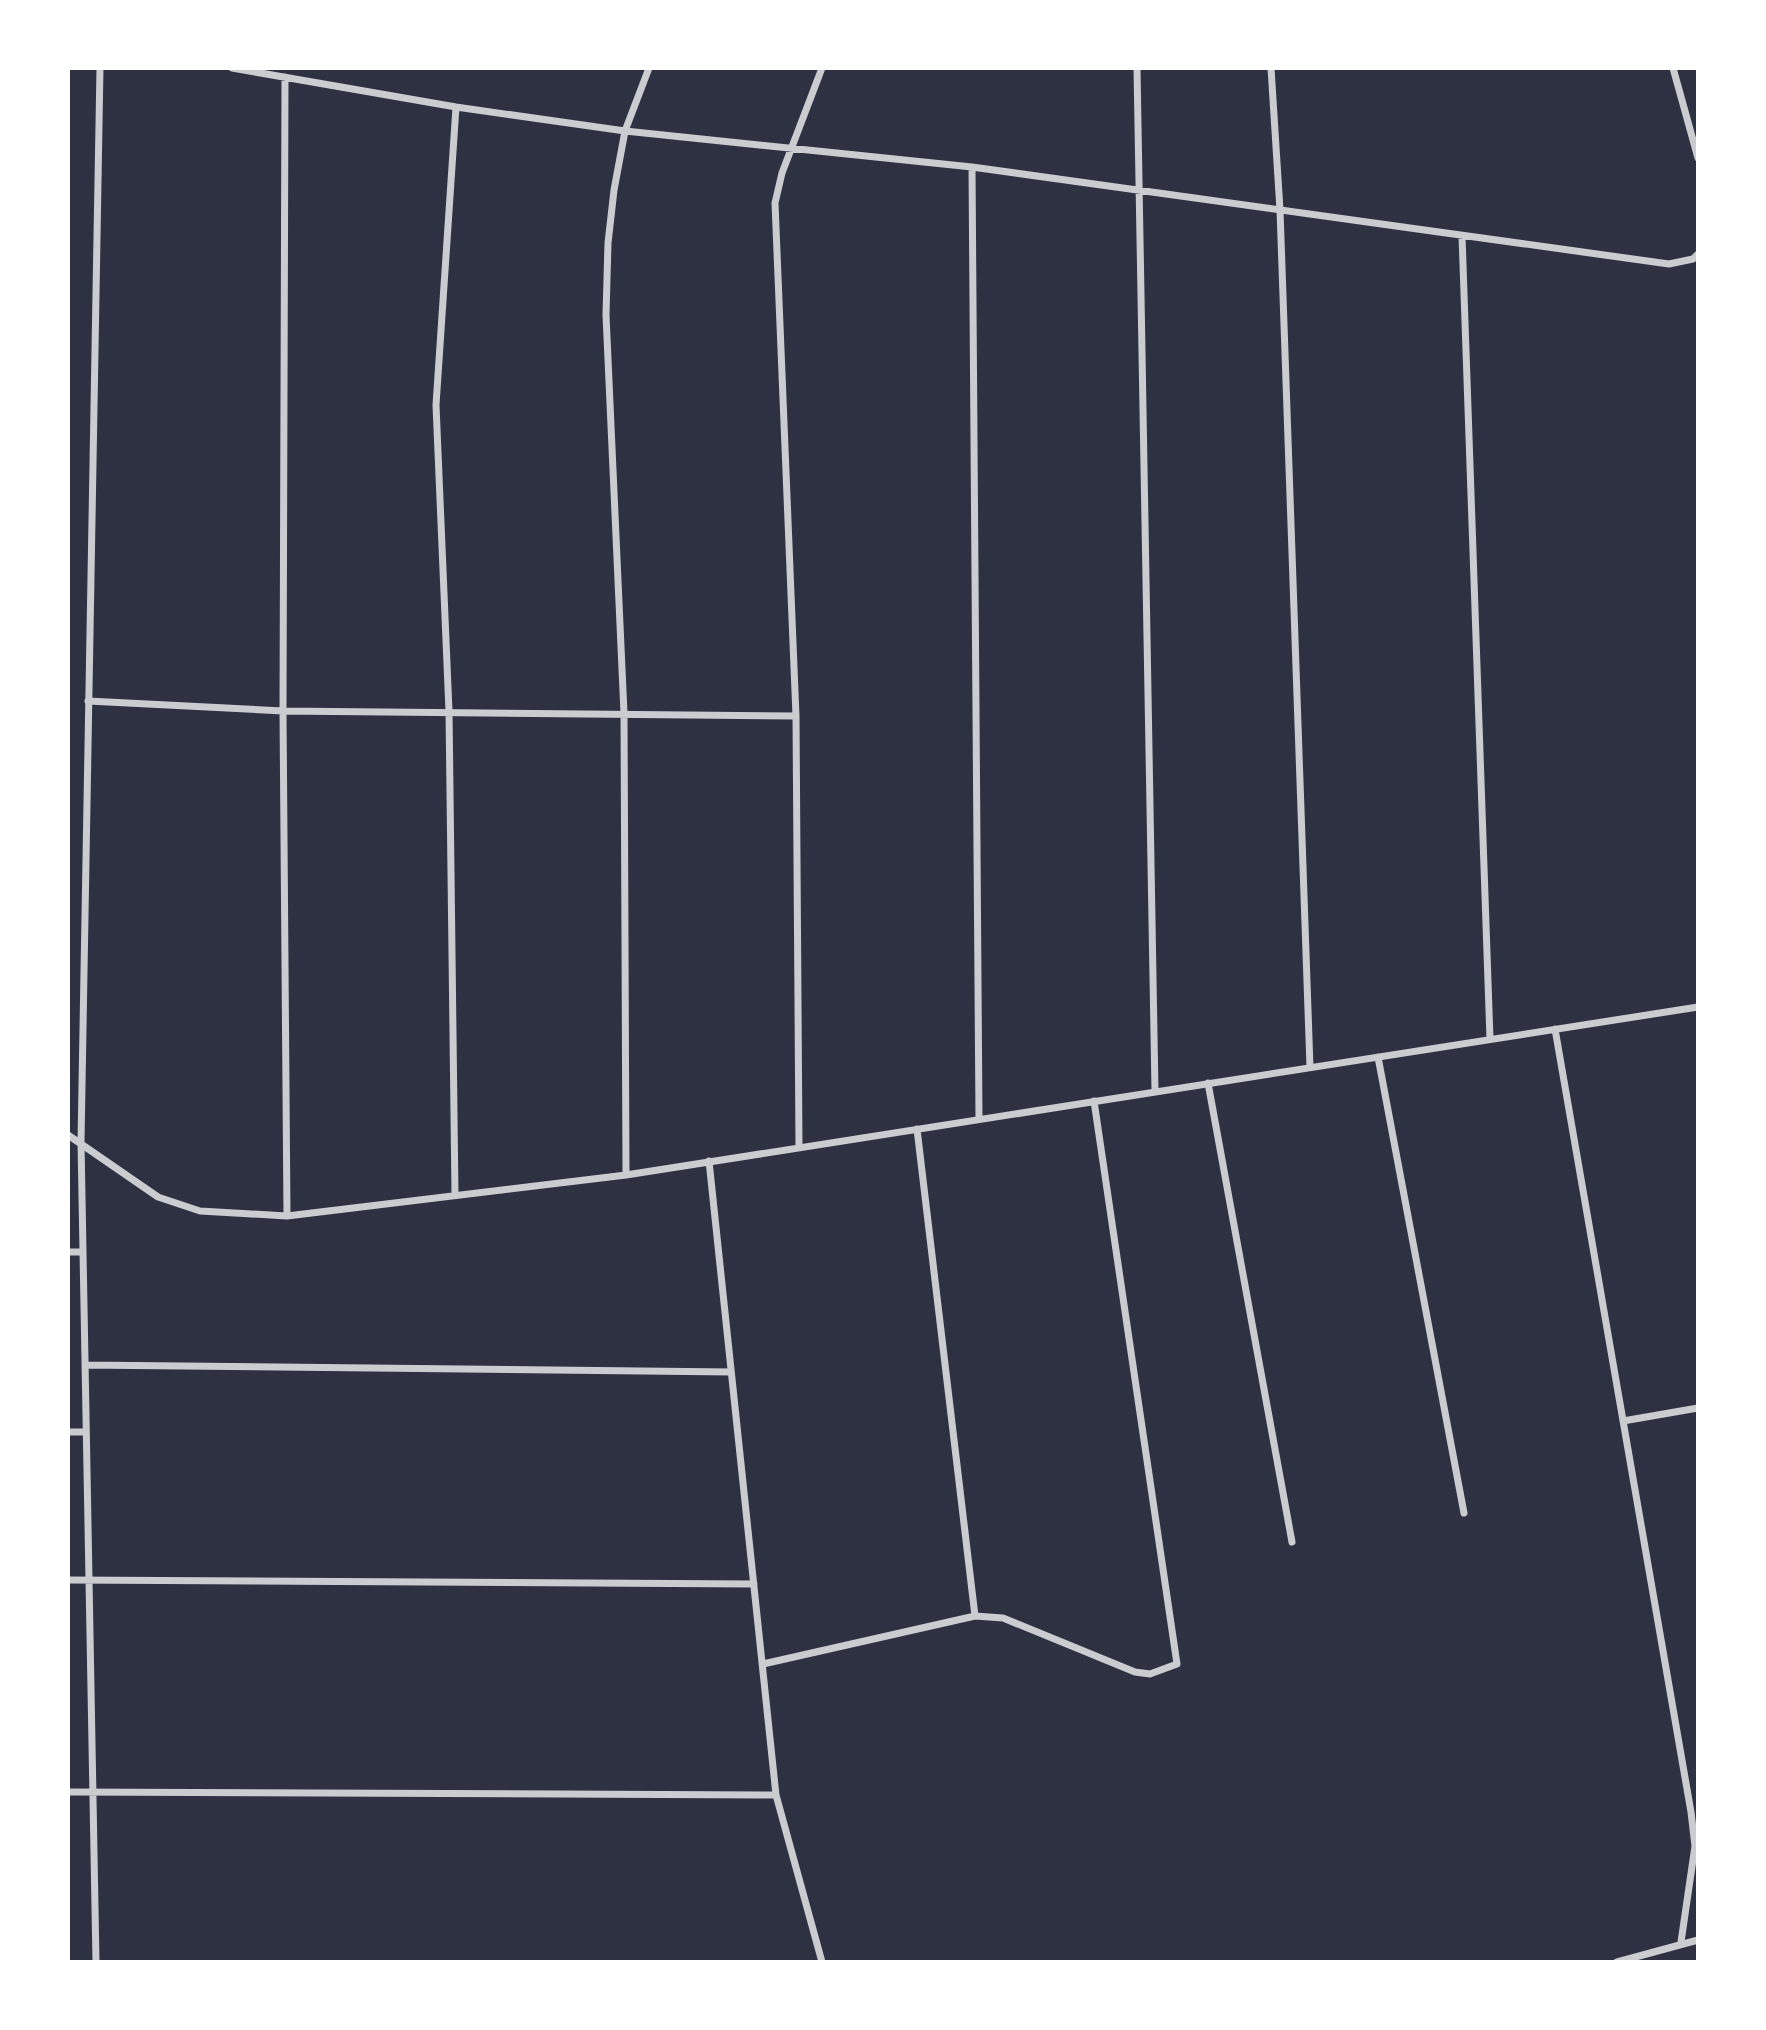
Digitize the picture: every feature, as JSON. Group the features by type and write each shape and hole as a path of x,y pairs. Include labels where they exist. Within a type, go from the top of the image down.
{"street":[{"path":"96,1962 81,1142 100,68"},
{"path":"232,68 456,107 625,131 972,167 1669,264 1693,259 1698,254"},
{"path":"626,1175 624,713 606,315 608,243 625,131 649,68"},
{"path":"799,1147 796,716 775,203 822,68"},
{"path":"1137,68 1155,1091"},
{"path":"1271,68 1280,210 1310,1067"},
{"path":"1673,68 1698,158"},
{"path":"285,77 284,711 287,1216"},
{"path":"455,1195 449,711 436,405 456,107"},
{"path":"972,167 979,1119"},
{"path":"1462,236 1490,1039"},
{"path":"88,701 284,711 796,716"},
{"path":"68,1135 158,1197 200,1211 287,1216 626,1175 1698,1007"},
{"path":"1555,1029 1691,1812 1695,1846 1681,1942"},
{"path":"1378,1056 1464,1513"},
{"path":"1208,1083 1292,1542"},
{"path":"763,1664 975,1616 1003,1618 1135,1672 1150,1674 1177,1664 1094,1101"},
{"path":"917,1129 975,1616"},
{"path":"709,1161 776,1795 822,1962"},
{"path":"68,1252 83,1252"},
{"path":"85,1365 731,1372"},
{"path":"1623,1421 1698,1408"},
{"path":"68,1432 86,1432"},
{"path":"68,1580 754,1584"},
{"path":"68,1792 776,1795"},
{"path":"1617,1962 1681,1942 1698,1940"}]}
